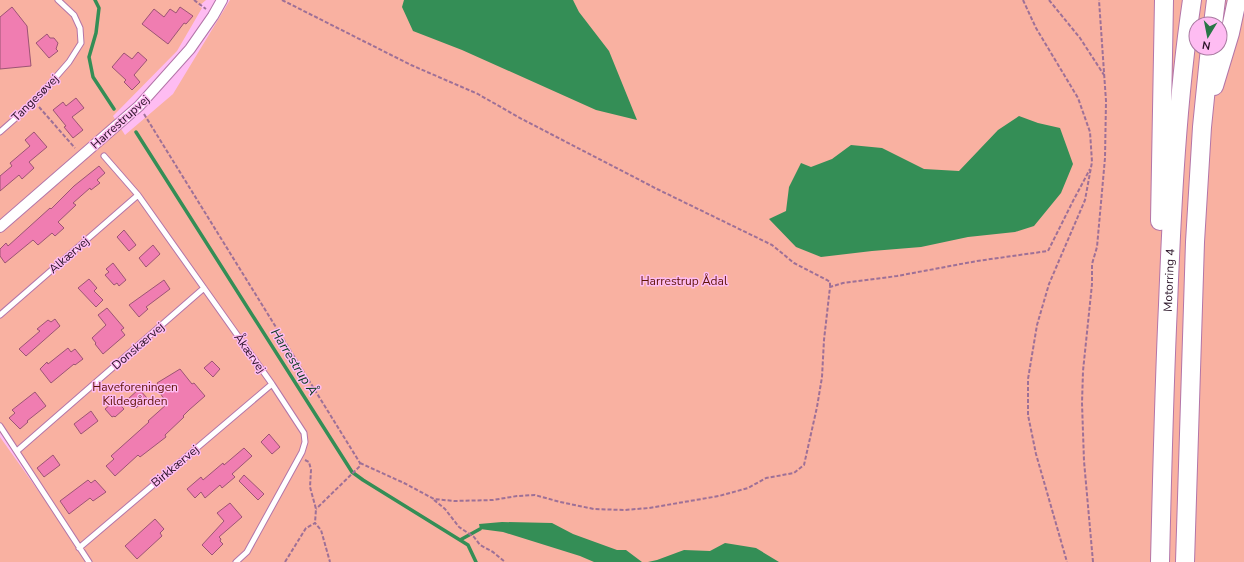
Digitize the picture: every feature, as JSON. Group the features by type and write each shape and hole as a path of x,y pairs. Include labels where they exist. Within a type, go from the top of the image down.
{"highway":[{"path":"1164,0 1158,276 1165,387"},
{"name":"Motorring 4","path":"1160,562 1170,240 1177,125 1192,0"},
{"path":"1214,16 1216,0"},
{"path":"1202,127 1230,33 1237,0"},
{"name":"Motorring 4","path":"1185,562 1195,242 1202,127 1209,56"}],"street":[{"name":"Harrestrupvej","path":"0,227 139,106 190,49 213,16 222,0"}],"lane":[{"name":"Tangesøvej","path":"0,132 34,102 70,62 81,43 80,28 74,15 58,0"},
{"name":"Åkærvej","path":"104,156 138,195 272,384 304,433 305,442 302,452 247,552 236,562"},
{"name":"Alkærvej","path":"0,315 138,195"},
{"name":"Donskærvej","path":"17,451 204,288"},
{"name":"Birkkærvej","path":"79,548 272,384"},
{"path":"0,426 89,562"}],"path":[{"path":"194,0 213,16"},
{"path":"282,0 411,65 478,94 524,120 657,189 772,245 794,263 830,282 822,376 817,407 804,465 794,473 766,478 748,488 719,496 631,510 594,509 535,495 485,500 454,501 434,499"},
{"path":"1023,0 1036,28 1078,98 1090,132 1092,162 1085,200 1049,284 1036,325 1028,378 1028,414 1036,454 1068,562"},
{"path":"1049,0 1080,38 1104,75"},
{"path":"1094,562 1084,461 1082,403 1083,371 1092,284 1092,264 1097,247 1106,158 1106,114 1099,0"},
{"path":"34,102 82,156"},
{"path":"139,106 360,465 404,483 434,499 445,509 459,527 474,537 480,545 493,552 505,562"},
{"path":"830,287 843,283 898,276 977,261 1048,252 1090,169"},
{"path":"285,562 306,528 314,523 316,510 310,487 311,470 309,462 304,460 302,452"},
{"path":"316,510 360,465"},
{"path":"314,523 321,530 330,562"}],"green space":[{"name":"Harrestrup Ådal","path":"0,0 206,0 199,6 202,8 177,51 113,116 125,135 173,94 230,0 1244,0 1244,562 91,562 0,432"},
{"path":"0,437 89,562 0,562"}],"shaded area":[{"path":"404,0 573,0 579,12 609,51 637,120 596,110 462,50 413,31 402,7"},
{"path":"1019,116 1038,123 1060,128 1073,164 1061,193 1034,226 1015,232 968,237 921,247 821,257 796,247 769,219 786,211 789,187 801,163 811,167 832,159 851,145 882,148 924,169 959,171 998,130"},
{"path":"502,522 552,523 573,534 617,550 626,550 642,562 594,562 580,556 503,532 480,529 479,524"},
{"path":"725,543 756,548 779,562 648,562 684,550 710,551"}],"building":[{"path":"12,7 27,26 31,66 0,69 0,17"},
{"path":"180,7 193,16 186,24 184,23 168,44 142,24 154,9 164,17 170,9 176,13"},
{"path":"47,34 50,38 54,38 58,43 56,49 58,51 49,58 36,43"},
{"path":"138,52 147,60 134,75 140,82 132,90 124,82 126,80 112,67 124,53 132,59"},
{"path":"76,98 84,108 72,117 83,130 73,138 64,127 66,126 53,110 63,102 66,106"},
{"path":"34,132 47,147 29,162 34,168 22,179 19,175 0,191 0,176 12,166 10,163 30,146 25,140"},
{"path":"99,166 105,173 97,180 100,183 91,190 90,188 73,203 76,205 58,222 64,228 55,236 52,233 38,245 33,240 5,263 0,256 0,249 6,243 8,246 50,208 51,209 74,186"},
{"path":"124,230 136,245 129,251 117,237"},
{"path":"153,245 160,254 146,267 139,258"},
{"path":"113,263 126,280 119,286 117,283 114,285 105,275 109,272 106,269"},
{"path":"89,279 97,288 94,291 103,300 96,307 78,288"},
{"path":"164,280 170,289 146,307 148,309 139,317 129,305"},
{"path":"107,308 124,328 121,330 125,335 103,354 92,338 106,325 98,315"},
{"path":"55,319 60,326 26,356 19,349 40,331 37,329 48,320 51,322"},
{"path":"68,348 71,352 75,349 83,359 75,365 74,364 51,383 40,369 47,362 48,364"},
{"path":"212,361 220,369 213,377 204,368"},
{"path":"180,369 192,384 194,383 205,396 183,416 184,417 165,435 166,437 140,457 138,455 115,476 106,466 114,459 111,456 167,404 157,388 160,387 157,383"},
{"path":"139,389 147,398 136,408 128,399"},
{"path":"35,392 46,406 27,421 28,422 20,429 9,418 15,413 12,410"},
{"path":"116,400 124,409 115,417 112,417 105,409"},
{"path":"91,411 98,421 81,434 74,424"},
{"path":"269,434 280,447 272,454 261,442"},
{"path":"244,448 252,456 232,474 235,477 222,488 220,485 205,498 201,492 195,498 187,489 201,477 203,480 223,463 224,465"},
{"path":"53,455 60,465 44,477 37,468"},
{"path":"244,475 264,494 258,500 239,481"},
{"path":"88,480 91,483 95,480 106,492 93,501 90,498 69,514 60,501"},
{"path":"230,503 242,517 219,537 223,544 212,555 202,545 224,521 217,513"},
{"path":"155,519 164,529 160,533 162,536 137,559 125,546"}],"waterway":[{"name":"Harrestrup Å","path":"95,0 99,8 96,33 89,57 93,77 114,109"},
{"name":"Harrestrup Å","path":"136,132 352,472 468,545 476,562"},
{"path":"460,540 480,529"}],"park label":[{"name":"Haveforeningen Kildegården","path":"135,394"}]}
